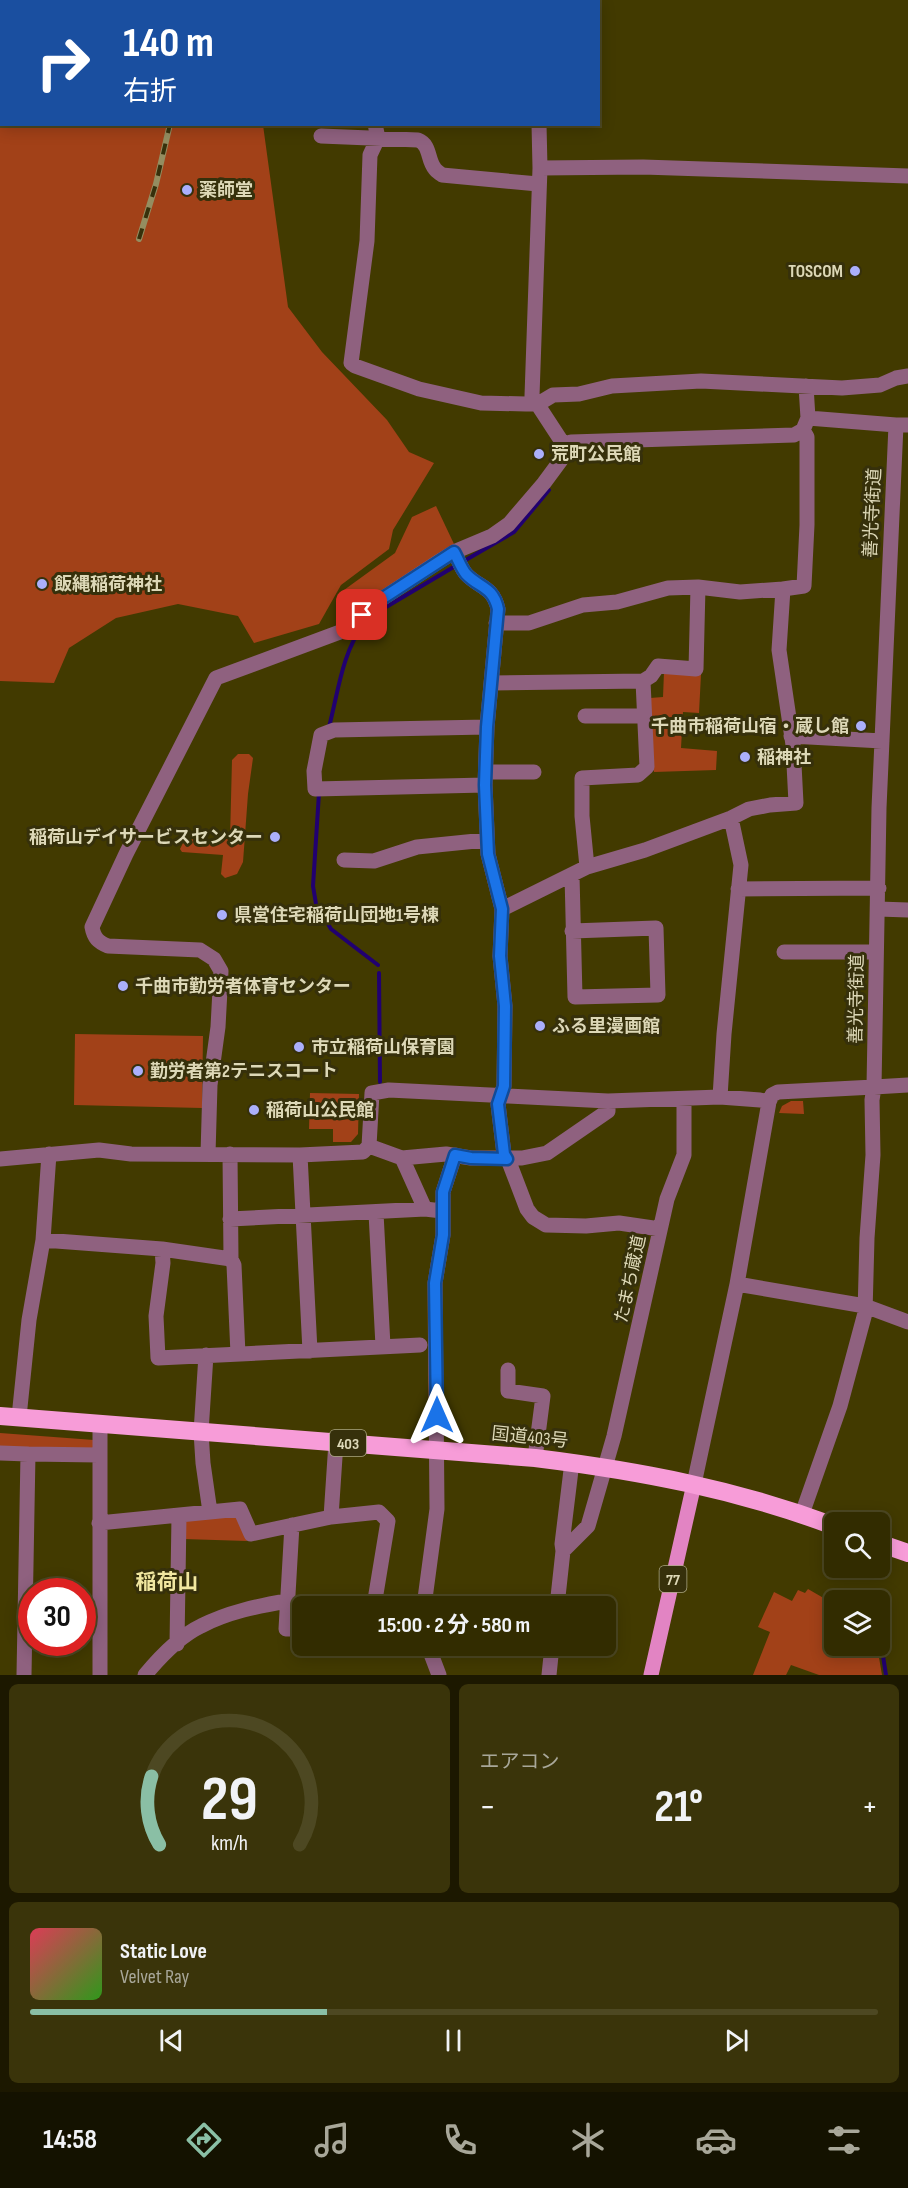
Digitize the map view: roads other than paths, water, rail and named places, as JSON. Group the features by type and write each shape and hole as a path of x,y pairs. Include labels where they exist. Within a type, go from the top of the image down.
{"highway":[{"name":"国道403号","path":"0,1416 535,1458 605,1466 738,1494 824,1522"},
{"path":"890,1547 908,1553"}],"main road":[{"name":"77","path":"651,1675 694,1484"}],"street":[{"path":"208,1154 210,1084 218,1027 221,971 214,959 200,950 108,946 98,942 93,935 92,927 216,678 340,632 353,625 377,602 458,559 509,524 561,460 564,445 532,396 539,126"},
{"path":"377,131 370,155 367,241 351,363 355,366 419,389 481,403 538,404 553,395 579,394 612,386 701,381 842,388 880,385 908,376"},
{"path":"321,136 377,131 423,142 428,148 433,168 442,175 539,176 644,167 908,176"},
{"path":"496,623 529,623 583,605 617,602 668,588 698,587 740,592 804,586 807,525 806,386"},
{"path":"564,445 571,442 794,435 806,424 902,425"},
{"name":"善光寺街道","path":"802,1514 840,1406 865,1313 873,1155 872,1100 879,888 879,808 902,425"},
{"path":"458,559 465,573 490,591 496,599 498,609 487,727 485,778 486,840 502,909 500,956 505,1006 504,1086 498,1104 504,1154 527,1209 533,1217 546,1225 586,1226 619,1223 660,1228"},
{"path":"491,683 643,681 651,676 658,666 696,669 698,587"},
{"path":"502,909 587,867 645,850 749,809 796,803 791,736 779,650 783,589"},
{"path":"587,867 582,816 582,778 638,775 647,767 643,681"},
{"path":"585,716 645,716"},
{"path":"487,727 328,732 318,749 314,771 320,789 485,778 534,772"},
{"path":"791,736 882,741"},
{"path":"720,1097 741,865 731,818"},
{"path":"344,860 374,861 417,848 486,840"},
{"path":"572,874 573,930 575,997 658,995 656,928 573,930"},
{"path":"738,889 879,888"},
{"path":"878,909 908,910"},
{"path":"784,952 876,952"},
{"path":"694,1484 737,1284 772,1095 778,1092 908,1086"},
{"path":"0,1159 99,1150 131,1154 230,1155 363,1152 369,1146 372,1093 389,1090 608,1101 720,1097 769,1102"},
{"name":"たまち蔵道","path":"563,1551 588,1526 605,1466 636,1347 660,1228 674,1179 684,1155 684,1100"},
{"path":"369,1146 402,1158 446,1154 471,1158 507,1159 547,1153 608,1111 608,1101"},
{"path":"19,1417 29,1320 43,1240 49,1154"},
{"path":"230,1155 231,1259 234,1266 238,1354"},
{"path":"300,1155 310,1351"},
{"path":"425,1596 437,1509 435,1283 443,1235 443,1192 455,1155"},
{"path":"402,1158 425,1209"},
{"path":"230,1220 425,1209 442,1211"},
{"path":"376,1213 383,1346"},
{"path":"43,1240 162,1249 231,1259"},
{"path":"162,1249 163,1263 156,1316 158,1358 420,1345"},
{"path":"737,1284 865,1306 908,1322"},
{"path":"206,1355 201,1432 210,1512"},
{"path":"508,1370 508,1391 543,1396 535,1458"},
{"path":"100,1423 100,1675"},
{"path":"331,1517 336,1442"},
{"path":"0,1453 99,1455"},
{"path":"24,1675 28,1454"},
{"path":"558,1596 572,1462"},
{"path":"99,1523 240,1509 251,1534 331,1517 379,1512 388,1521 376,1596"},
{"path":"177,1644 179,1516"},
{"path":"292,1525 285,1629 292,1629"},
{"path":"145,1675 160,1657 200,1626 250,1607 288,1600"},
{"path":"432,1656 439,1675"},
{"path":"549,1675 551,1656"}],"waterway":[{"path":"464,561 514,532 549,490"},
{"path":"376,613 457,565"},
{"path":"329,727 346,660 364,624"},
{"path":"319,793 313,886 316,904 331,929 378,965"},
{"path":"379,973 380,1082"},
{"path":"883,1656 886,1675"}],"railway":[{"path":"139,239 156,184 170,126"}],"place":[{"name":"薬師堂","path":"187,190"},
{"name":"TOSCOM","path":"855,271"},
{"name":"荒町公民館","path":"539,454"},
{"name":"飯縄稲荷神社","path":"42,584"},
{"name":"千曲市稲荷山宿・蔵し館","path":"861,726"},
{"name":"稲神社","path":"745,757"},
{"name":"稲荷山デイサービスセンター","path":"275,837"},
{"name":"県営住宅稲荷山団地1号棟","path":"222,915"},
{"name":"千曲市勤労者体育センター","path":"123,986"},
{"name":"ふる里漫画館","path":"540,1026"},
{"name":"市立稲荷山保育園","path":"299,1047"},
{"name":"勤労者第2テニスコート","path":"138,1071"},
{"name":"稲荷山公民館","path":"254,1110"}],"district":[{"name":"稲荷山","path":"167,1582"}]}
